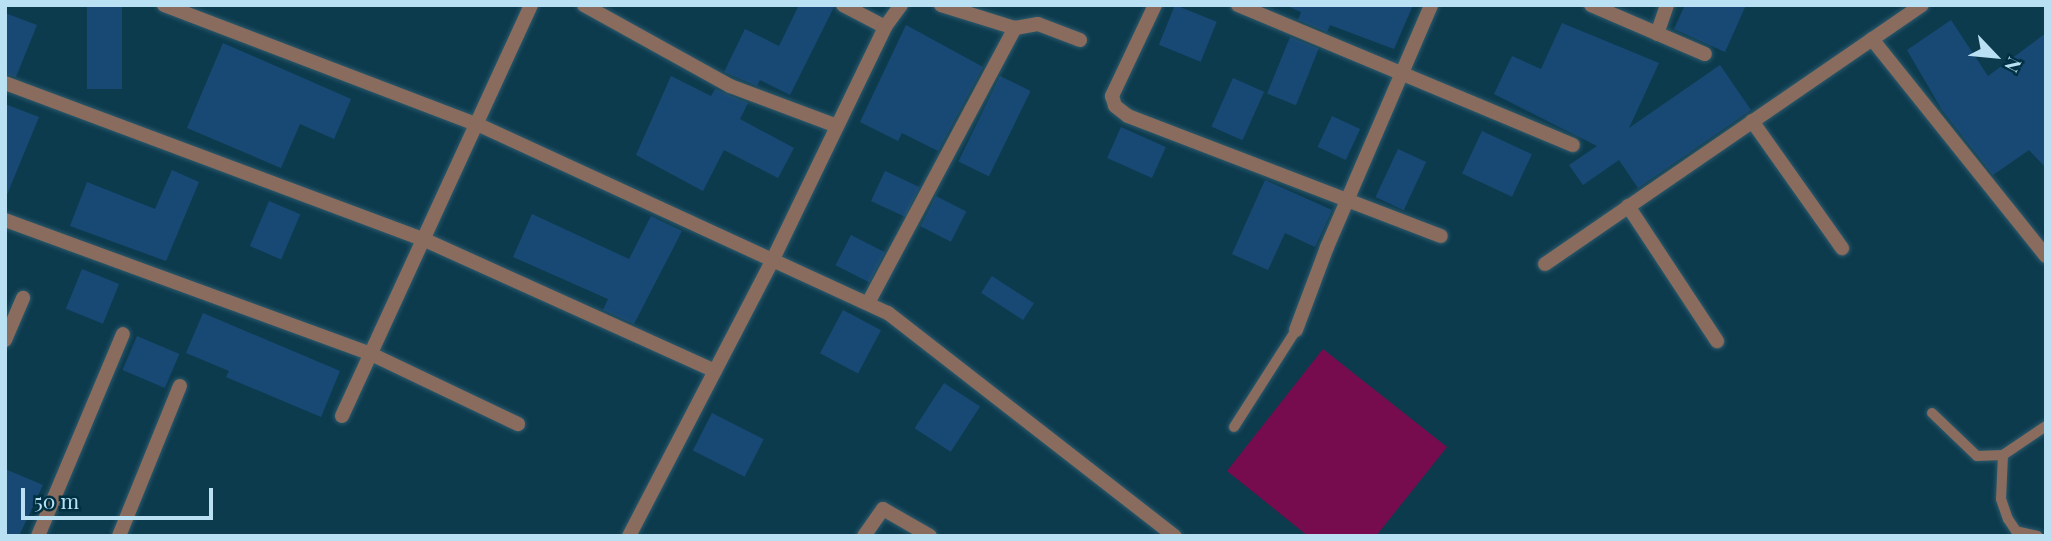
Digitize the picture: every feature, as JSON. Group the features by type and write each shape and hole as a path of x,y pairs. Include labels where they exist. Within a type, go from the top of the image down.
{"street":[{"path":"164,5 479,125 774,257 888,313 1174,536"},
{"path":"584,5 730,86 837,126"},
{"path":"843,5 885,27"},
{"path":"629,536 774,257 885,27 901,5"},
{"path":"941,5 1015,27 1038,24 1080,40"},
{"path":"995,19 1000,5"},
{"path":"1155,5 1112,96 1115,106 1128,116 1348,198 1441,236"},
{"path":"1238,5 1573,145"},
{"path":"1296,330 1348,198 1430,5"},
{"path":"1591,5 1705,54"},
{"path":"1657,34 1667,5"},
{"path":"1545,264 1922,5"},
{"path":"342,416 479,125 530,6"},
{"path":"868,303 1015,27"},
{"path":"1872,39 2046,256"},
{"path":"5,83 425,240 715,371"},
{"path":"1752,121 1842,248"},
{"path":"1628,206 1717,341"},
{"path":"5,220 372,354 518,424"},
{"path":"5,340 23,298"},
{"path":"38,536 123,334"},
{"path":"119,536 180,386"},
{"path":"864,536 883,509 930,536"}],"lane":[{"path":"1234,427 1296,330"},
{"path":"1932,413 1977,456 2003,455 2046,426"},
{"path":"2003,455 2001,499 2008,519 2016,531 2037,536"}],"shaded area":[{"path":"1323,349 1447,447 1376,536 1308,536 1227,471"}],"building":[{"path":"87,5 122,5 122,89 87,89"},
{"path":"799,5 834,7 790,95 760,80 757,86 724,72 745,29 779,46"},
{"path":"1175,5 1217,22 1201,62 1159,45"},
{"path":"1285,5 1413,5 1394,49 1330,25 1327,32 1298,20 1301,12"},
{"path":"1685,5 1746,5 1725,52 1674,29"},
{"path":"5,13 37,25 16,77 5,74"},
{"path":"1951,20 1988,76 2046,33 2046,168 2029,150 1993,175 1942,110 1907,50"},
{"path":"1562,23 1659,63 1629,128 1720,65 1751,110 1638,188 1619,160 1583,185 1569,165 1597,146 1494,94 1512,56 1541,69"},
{"path":"906,25 983,67 938,151 902,133 898,141 860,122"},
{"path":"1290,37 1319,49 1296,105 1267,94"},
{"path":"223,43 351,99 334,139 300,124 281,168 187,128"},
{"path":"671,76 711,96 715,89 748,103 740,119 794,148 778,178 724,150 703,191 636,155"},
{"path":"1000,76 1031,91 989,176 958,161"},
{"path":"1233,78 1264,92 1243,140 1211,126"},
{"path":"5,104 39,117 6,197 5,197"},
{"path":"1332,116 1360,129 1346,160 1318,147"},
{"path":"1121,127 1166,147 1152,178 1107,158"},
{"path":"1482,131 1532,154 1512,197 1462,174"},
{"path":"1398,149 1426,162 1404,210 1376,197"},
{"path":"172,170 199,182 166,261 70,226 87,182 155,209"},
{"path":"885,171 919,187 905,217 871,201"},
{"path":"1265,180 1332,210 1315,247 1285,233 1268,270 1232,254"},
{"path":"936,196 966,211 951,242 921,226"},
{"path":"269,201 300,214 281,259 250,246"},
{"path":"532,214 629,259 651,216 682,231 634,324 603,310 608,299 513,257"},
{"path":"851,235 885,252 869,283 836,265"},
{"path":"82,269 119,284 103,324 66,309"},
{"path":"992,276 1034,303 1023,320 981,293"},
{"path":"843,310 881,330 858,373 820,353"},
{"path":"203,313 340,371 321,417 226,377 229,371 186,353"},
{"path":"137,336 179,354 165,388 123,370"},
{"path":"944,383 980,406 951,452 915,428"},
{"path":"712,413 764,439 745,477 693,450"},
{"path":"5,469 43,485 19,536 5,536"}]}
